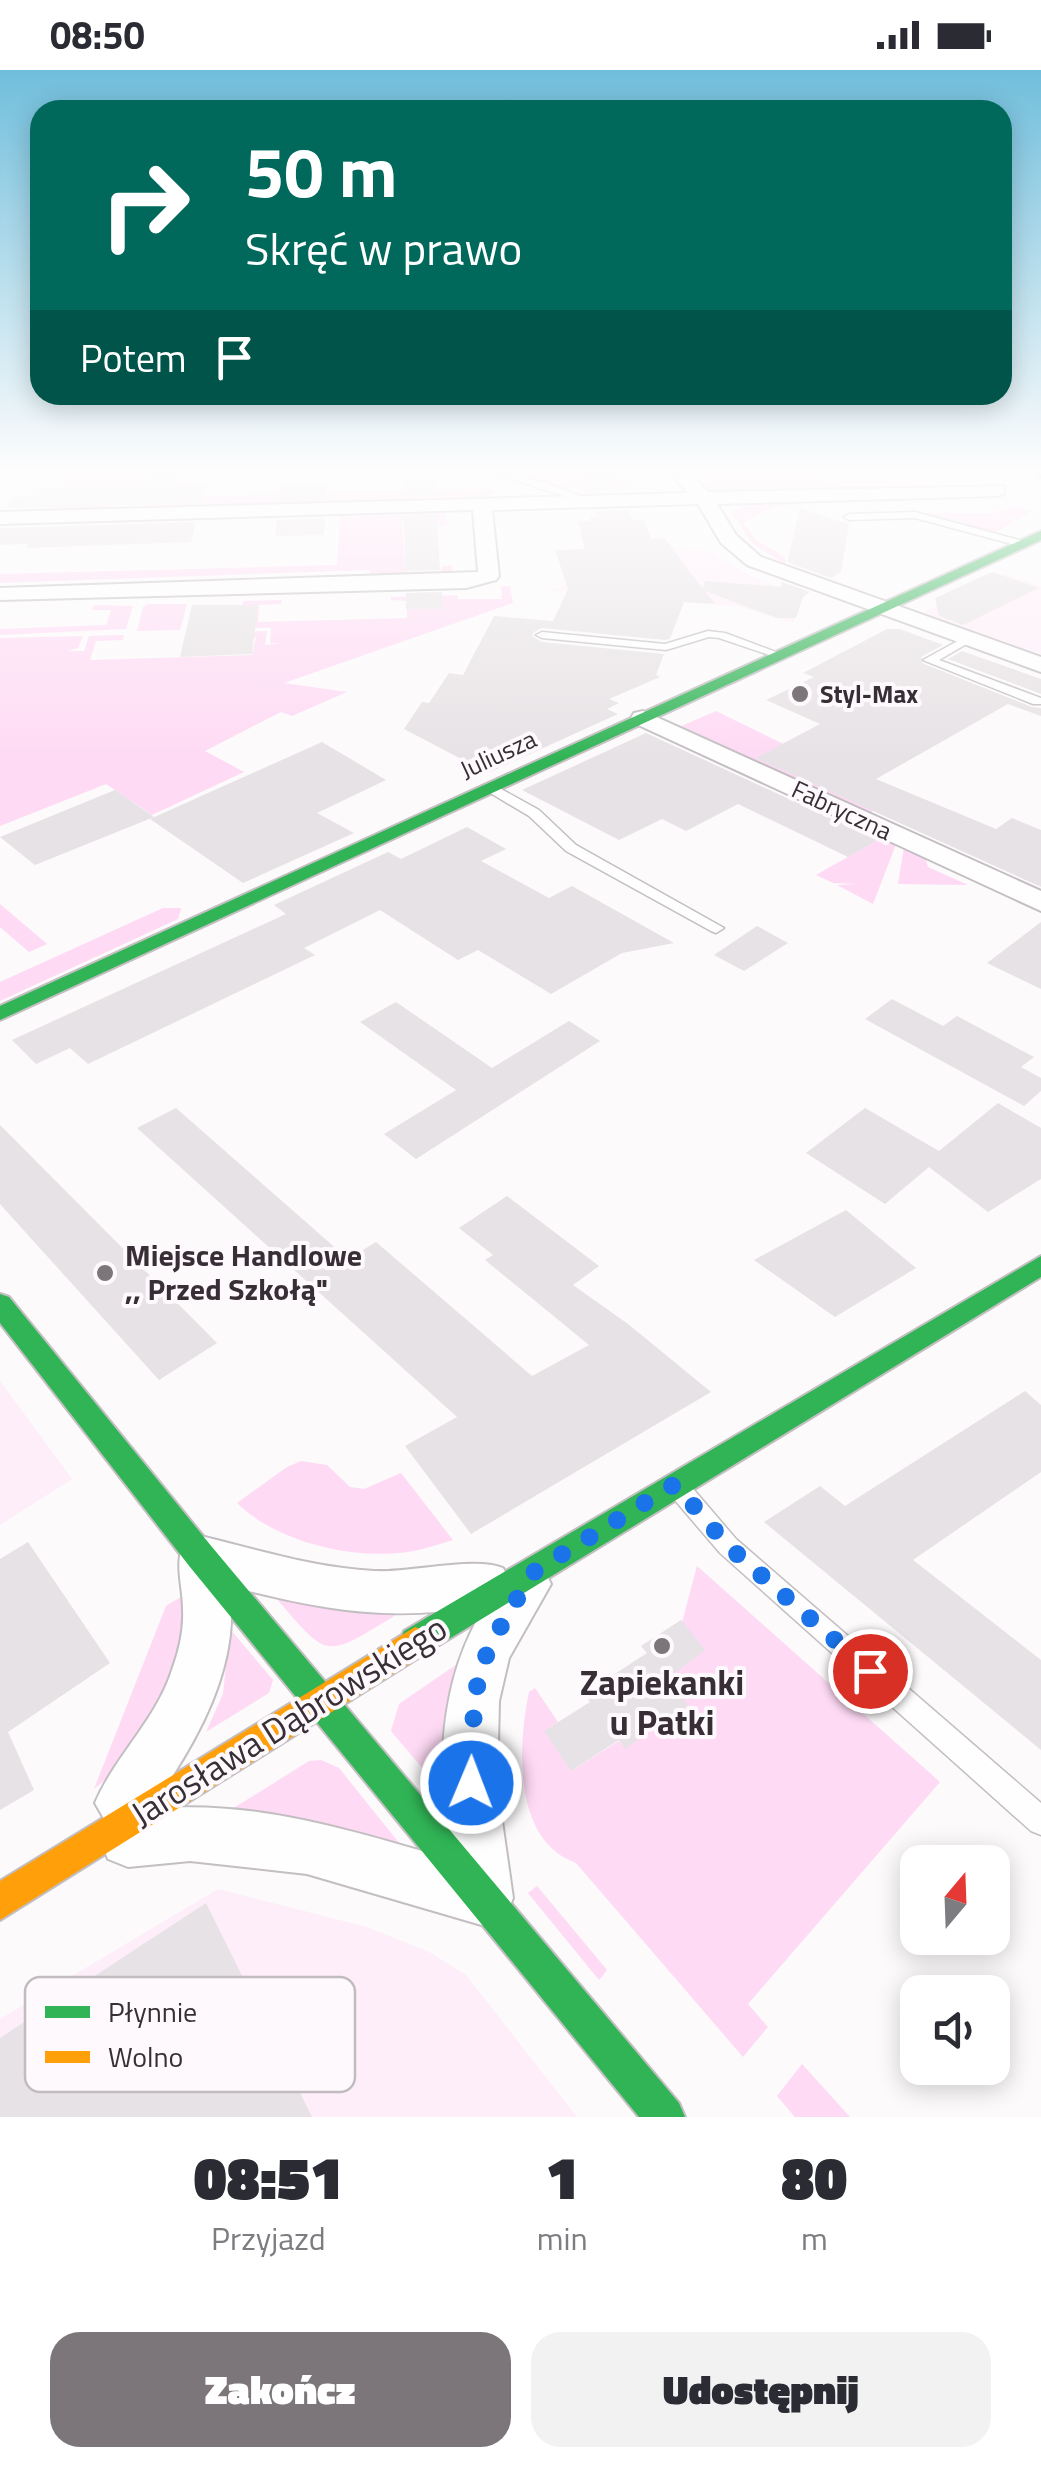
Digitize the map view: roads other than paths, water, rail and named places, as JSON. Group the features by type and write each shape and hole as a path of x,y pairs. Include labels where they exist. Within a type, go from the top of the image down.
{"street":[{"path":"0,594 466,582 488,576 487,569"},
{"path":"774,569 1041,665"},
{"name":"Juliusza","path":"0,1014 966,569"},
{"name":"Fabryczna","path":"643,718 1041,902"},
{"name":"Jarosława Dąbrowskiego","path":"0,1902 321,1698 1041,1266"},
{"path":"0,1304 201,1557 664,2117"},
{"path":"201,1557 333,1591 387,1596 453,1590 535,1571"},
{"name":"Jarosława Dąbrowskiego","path":"94,1842 155,1759 192,1690 208,1620 201,1557"},
{"name":"Jarosława Dąbrowskiego","path":"485,1898 474,1848 470,1750 479,1670 506,1616 535,1571"},
{"path":"94,1842 190,1834 308,1846 485,1898"}],"lane":[{"path":"542,635 666,647 708,634 720,635 778,655"},
{"path":"969,639 929,660 1037,700"},
{"path":"492,788 534,813 571,848 716,928"},
{"path":"675,1484 728,1546 1041,1821"}],"place":[{"name":"Styl-Max","path":"800,694"},
{"name":"Miejsce Handlowe ,, Przed Szkołą\"","path":"105,1273"},
{"name":"Zapiekanki u Patki","path":"662,1646"}]}
